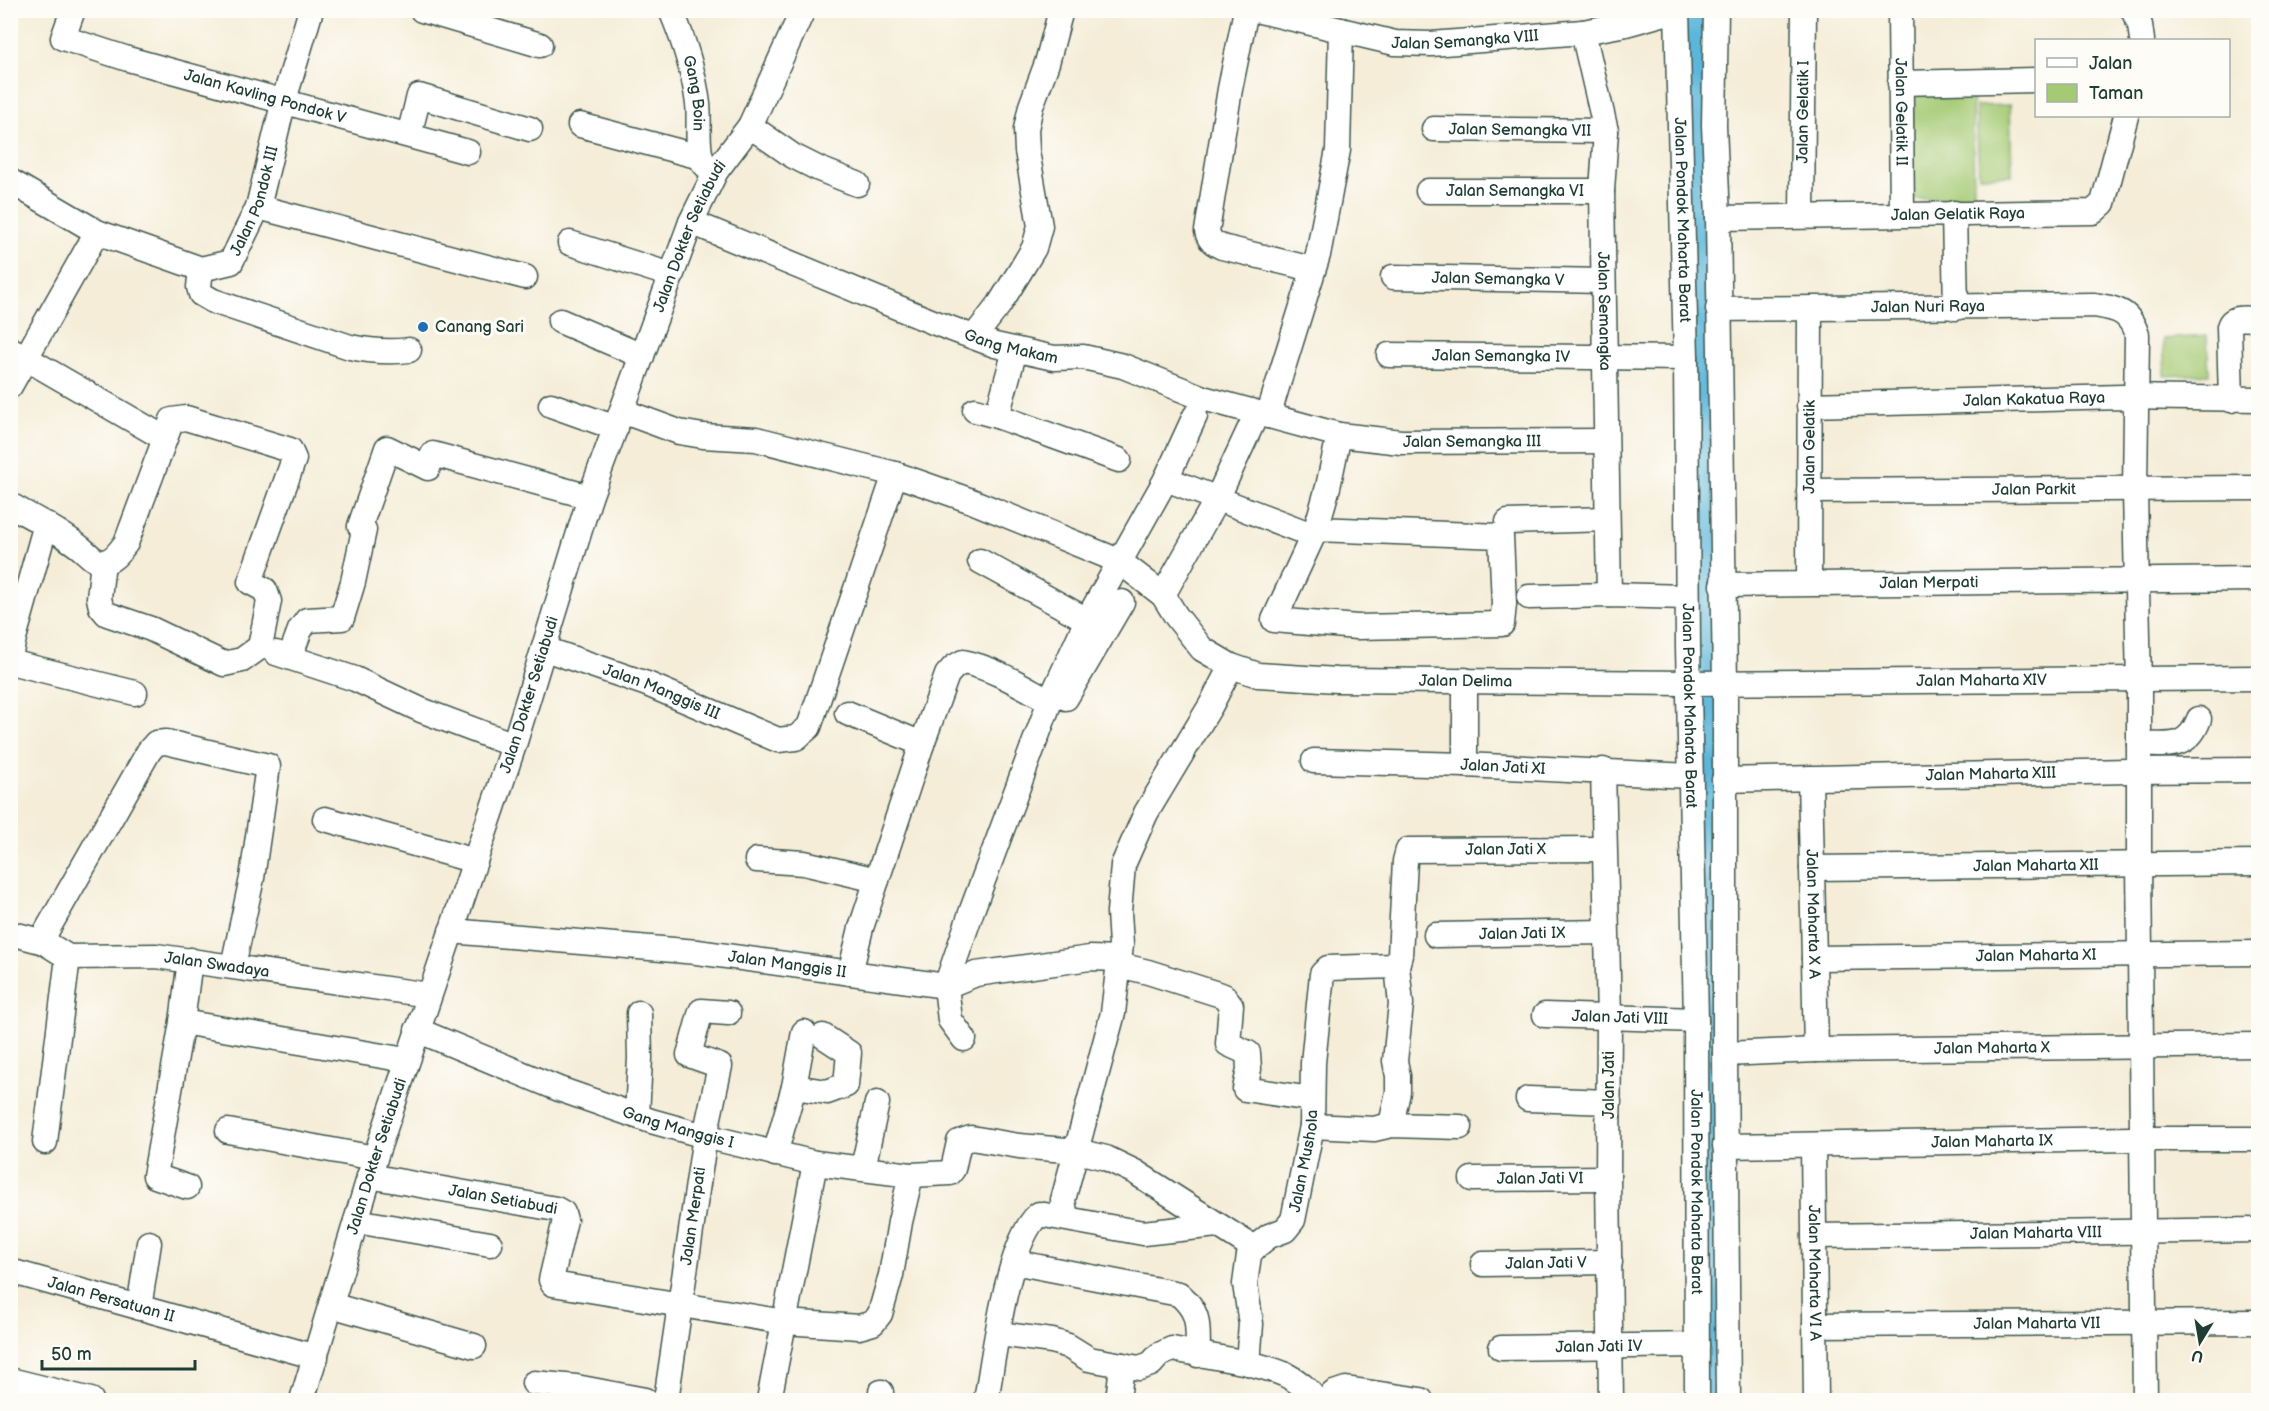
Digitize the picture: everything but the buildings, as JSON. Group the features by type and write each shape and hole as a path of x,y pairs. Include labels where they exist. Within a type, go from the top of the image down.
{"street":[{"name":"Jalan Kavling Pondok V","path":"73,10 63,38 128,59 468,152"},
{"name":"Jalan Pondok III","path":"201,269 231,262 258,207 284,100 311,10"},
{"path":"422,10 540,45"},
{"name":"Gang Boin","path":"671,10 690,64 708,164"},
{"name":"Jalan Dokter Setiabudi","path":"302,1401 406,1060 514,745 590,496 691,222 708,164 750,126 803,10"},
{"path":"974,337 999,305 1034,248 1040,226 1027,151 1026,129 1061,10"},
{"path":"1246,10 1230,88 1207,231 1209,238 1222,247 1312,268"},
{"name":"Jalan Semangka VIII","path":"1256,10 1395,43 1431,44 1583,32 1626,24 1676,10"},
{"name":"Jalan Pondok Maharta Barat","path":"1676,10 1686,358 1688,597 1708,683 1724,780 1728,1401"},
{"name":"Jalan Pondok Maharta Barat","path":"1697,1401 1696,1020 1690,776 1708,683 1722,585 1718,218 1714,125 1716,10"},
{"name":"Jalan Gelatik I","path":"1802,216 1804,10"},
{"name":"Jalan Gelatik II","path":"1900,10 1902,214"},
{"path":"2133,10 2140,25 2142,39"},
{"path":"1163,595 1262,415 1318,255 1338,150 1341,30"},
{"name":"Jalan Semangka","path":"1583,32 1606,131 1602,191 1608,595"},
{"path":"1900,83 2035,80"},
{"path":"409,135 419,96 530,129"},
{"name":"Jalan Gelatik Raya","path":"1718,218 2092,212 2099,209 2106,196 2126,117"},
{"path":"580,125 708,164"},
{"path":"750,126 793,156 857,184"},
{"name":"Jalan Semangka VII","path":"1434,129 1606,131"},
{"path":"10,181 97,232 201,269 199,287 201,294 213,301 350,347 370,351 409,350"},
{"name":"Jalan Semangka VI","path":"1428,192 1602,191"},
{"path":"258,207 525,277"},
{"path":"1953,213 1956,308"},
{"name":"Gang Makam","path":"691,222 974,337 1016,350 1054,358 1083,357 1123,366 1203,398 1339,435"},
{"path":"10,386 18,354 97,232"},
{"path":"570,243 671,275"},
{"name":"Jalan Semangka V","path":"1393,277 1603,281"},
{"name":"Jalan Nuri Raya","path":"1718,309 2094,305 2125,313 2133,322 2137,335 2135,398"},
{"name":"Jalan Gelatik","path":"1809,583 1810,309"},
{"path":"2231,400 2229,327 2234,319 2259,319"},
{"path":"560,321 642,356"},
{"path":"1016,350 986,413 1119,460"},
{"path":"18,354 164,438"},
{"name":"Jalan Semangka IV","path":"1389,355 1686,358"},
{"path":"2135,398 2145,1401"},
{"name":"Jalan Kakatua Raya","path":"1809,405 2135,398 2259,399"},
{"name":"Jalan Delima","path":"550,405 703,436 756,439 895,474 969,500 1119,561 1163,595 1202,649 1231,666 1258,675 1289,679 1708,683"},
{"path":"964,1039 950,1020 946,986 1046,710 1087,620 1166,479 1195,416"},
{"path":"10,505 71,540 94,560 103,562 111,560 126,543 172,420 186,418 290,450 293,454 294,459 250,582 265,590 269,601 260,648 242,660 224,664 151,629 108,614 101,608 99,598 103,562"},
{"path":"1166,479 1314,532 1501,536 1504,604 1502,624 1357,627 1274,620 1314,532 1328,487 1339,435"},
{"name":"Jalan Semangka III","path":"1339,435 1401,442 1605,441"},
{"path":"290,657 300,630 307,620 342,618 353,582 364,530 360,526 387,448 428,468 433,454 590,496"},
{"name":"Jalan Manggis III","path":"544,649 647,684 778,740 796,738 809,727 895,474"},
{"name":"Jalan Parkit","path":"1809,491 2259,488"},
{"path":"1508,522 1607,519"},
{"path":"10,657 46,524"},
{"path":"980,561 1087,620"},
{"name":"Jalan Merpati","path":"1722,585 2259,579"},
{"path":"1529,597 1608,595 1688,597"},
{"path":"1046,710 1068,697 1122,602"},
{"path":"260,648 355,679 421,710 514,745"},
{"path":"10,662 135,693"},
{"path":"850,973 861,928 922,744 948,675 954,667 963,662 974,664 1007,678 1046,710"},
{"path":"1066,1218 1063,1200 1113,1013 1119,962 1119,912 1123,865 1146,813 1211,705 1231,666"},
{"name":"Jalan Maharta XIV","path":"1708,683 2259,678"},
{"path":"1465,680 1465,765"},
{"path":"847,712 922,744"},
{"path":"2139,744 2178,743 2188,738 2199,719"},
{"path":"44,942 46,932 148,751 156,743 166,742 268,766 252,878 233,966"},
{"name":"Jalan Jati XI","path":"1314,761 1603,770 1690,776"},
{"name":"Jalan Jati","path":"1603,770 1609,1017 1608,1178 1611,1401"},
{"name":"Jalan Maharta XIII","path":"1724,780 2139,771 2259,771"},
{"name":"Jalan Maharta X A","path":"1810,778 1816,1050"},
{"path":"325,819 475,861"},
{"name":"Jalan Jati X","path":"1397,966 1400,955 1405,861 1408,850 1604,849"},
{"path":"757,860 804,863 877,880"},
{"name":"Jalan Maharta XII","path":"1812,868 2259,863"},
{"name":"Jalan Manggis II","path":"451,931 697,952 946,986 976,974 1090,958 1119,962 1224,996 1231,1005 1228,1044 1248,1053 1249,1069 1245,1089 1311,1099"},
{"name":"Jalan Jati IX","path":"1436,935 1606,932"},
{"path":"10,933 44,942 68,957 45,1142"},
{"name":"Jalan Maharta XI","path":"1814,958 2259,953"},
{"name":"Jalan Swadaya","path":"68,957 156,956 429,995"},
{"path":"187,1187 156,1176 190,960"},
{"path":"1391,1125 1398,1092 1395,1061 1401,1004 1397,966"},
{"name":"Jalan Mushola","path":"1254,1248 1269,1236 1285,1230 1293,1220 1312,1126 1311,1099 1322,974 1329,968 1397,966"},
{"name":"Jalan Merpati","path":"666,1401 705,1136 720,1066 688,1055 701,1011 728,1013"},
{"path":"637,1116 640,1058 639,1013"},
{"name":"Jalan Jati VIII","path":"1545,1015 1696,1020"},
{"path":"182,1022 406,1060"},
{"name":"Gang Manggis I","path":"417,1030 559,1089 637,1116 705,1136 816,1163 911,1174 952,1172 957,1147 964,1140 971,1138 1019,1146 1077,1151"},
{"path":"775,1154 794,1087 814,1034 849,1053 846,1085 827,1092 794,1087"},
{"name":"Jalan Maharta X","path":"1725,1054 1816,1050 2259,1045"},
{"path":"1528,1100 1609,1102"},
{"path":"863,1168 877,1103"},
{"path":"1312,1126 1374,1129 1391,1125 1461,1126"},
{"name":"Jalan Setiabudi","path":"228,1131 556,1209 563,1214 565,1220 551,1280 553,1284 680,1304"},
{"name":"Jalan Maharta IX","path":"1725,1146 2142,1138 2259,1139"},
{"name":"Jalan Maharta VI A","path":"1813,1145 1816,1401"},
{"path":"1077,1151 1121,1164 1254,1248 1249,1255 1245,1284 1251,1324 1248,1363"},
{"path":"769,1401 816,1163"},
{"path":"680,1304 785,1322 858,1327 873,1323 880,1314 891,1275 911,1174"},
{"name":"Jalan Jati VI","path":"1472,1179 1608,1178"},
{"path":"986,1401 1012,1266 1020,1243 1033,1219 1039,1214 1143,1233 1217,1225"},
{"path":"356,1221 490,1244"},
{"name":"Jalan Maharta VIII","path":"1814,1236 2259,1230"},
{"path":"139,1308 149,1243"},
{"name":"Jalan Jati V","path":"1483,1264 1610,1262"},
{"path":"1012,1266 1024,1264 1179,1294 1190,1304 1196,1315 1198,1355"},
{"name":"Jalan Persatuan II","path":"10,1271 316,1357"},
{"path":"331,1305 474,1346"},
{"name":"Jalan Maharta VII","path":"1815,1326 2259,1322"},
{"path":"999,1334 1052,1341 1068,1346 1089,1359 1138,1368 1151,1364 1159,1355 1172,1349 1248,1363 1281,1371 1306,1387 1316,1401"},
{"name":"Jalan Jati IV","path":"1501,1348 1697,1345"},
{"path":"1118,1400 1122,1365"},
{"path":"10,1380 91,1401"},
{"path":"534,1383 576,1387 645,1401"},
{"path":"1326,1401 1334,1393 1346,1389 1421,1400"}],"green space":[{"path":"1972,79 1974,198 1913,199 1911,80"},
{"path":"2010,105 2012,175 1979,176 1976,106"},
{"path":"2207,336 2209,374 2165,376 2163,339"}],"waterway":[{"path":"1698,10 1709,547 1715,1400"}],"place":[{"name":"Canang Sari","path":"423,327"}]}
